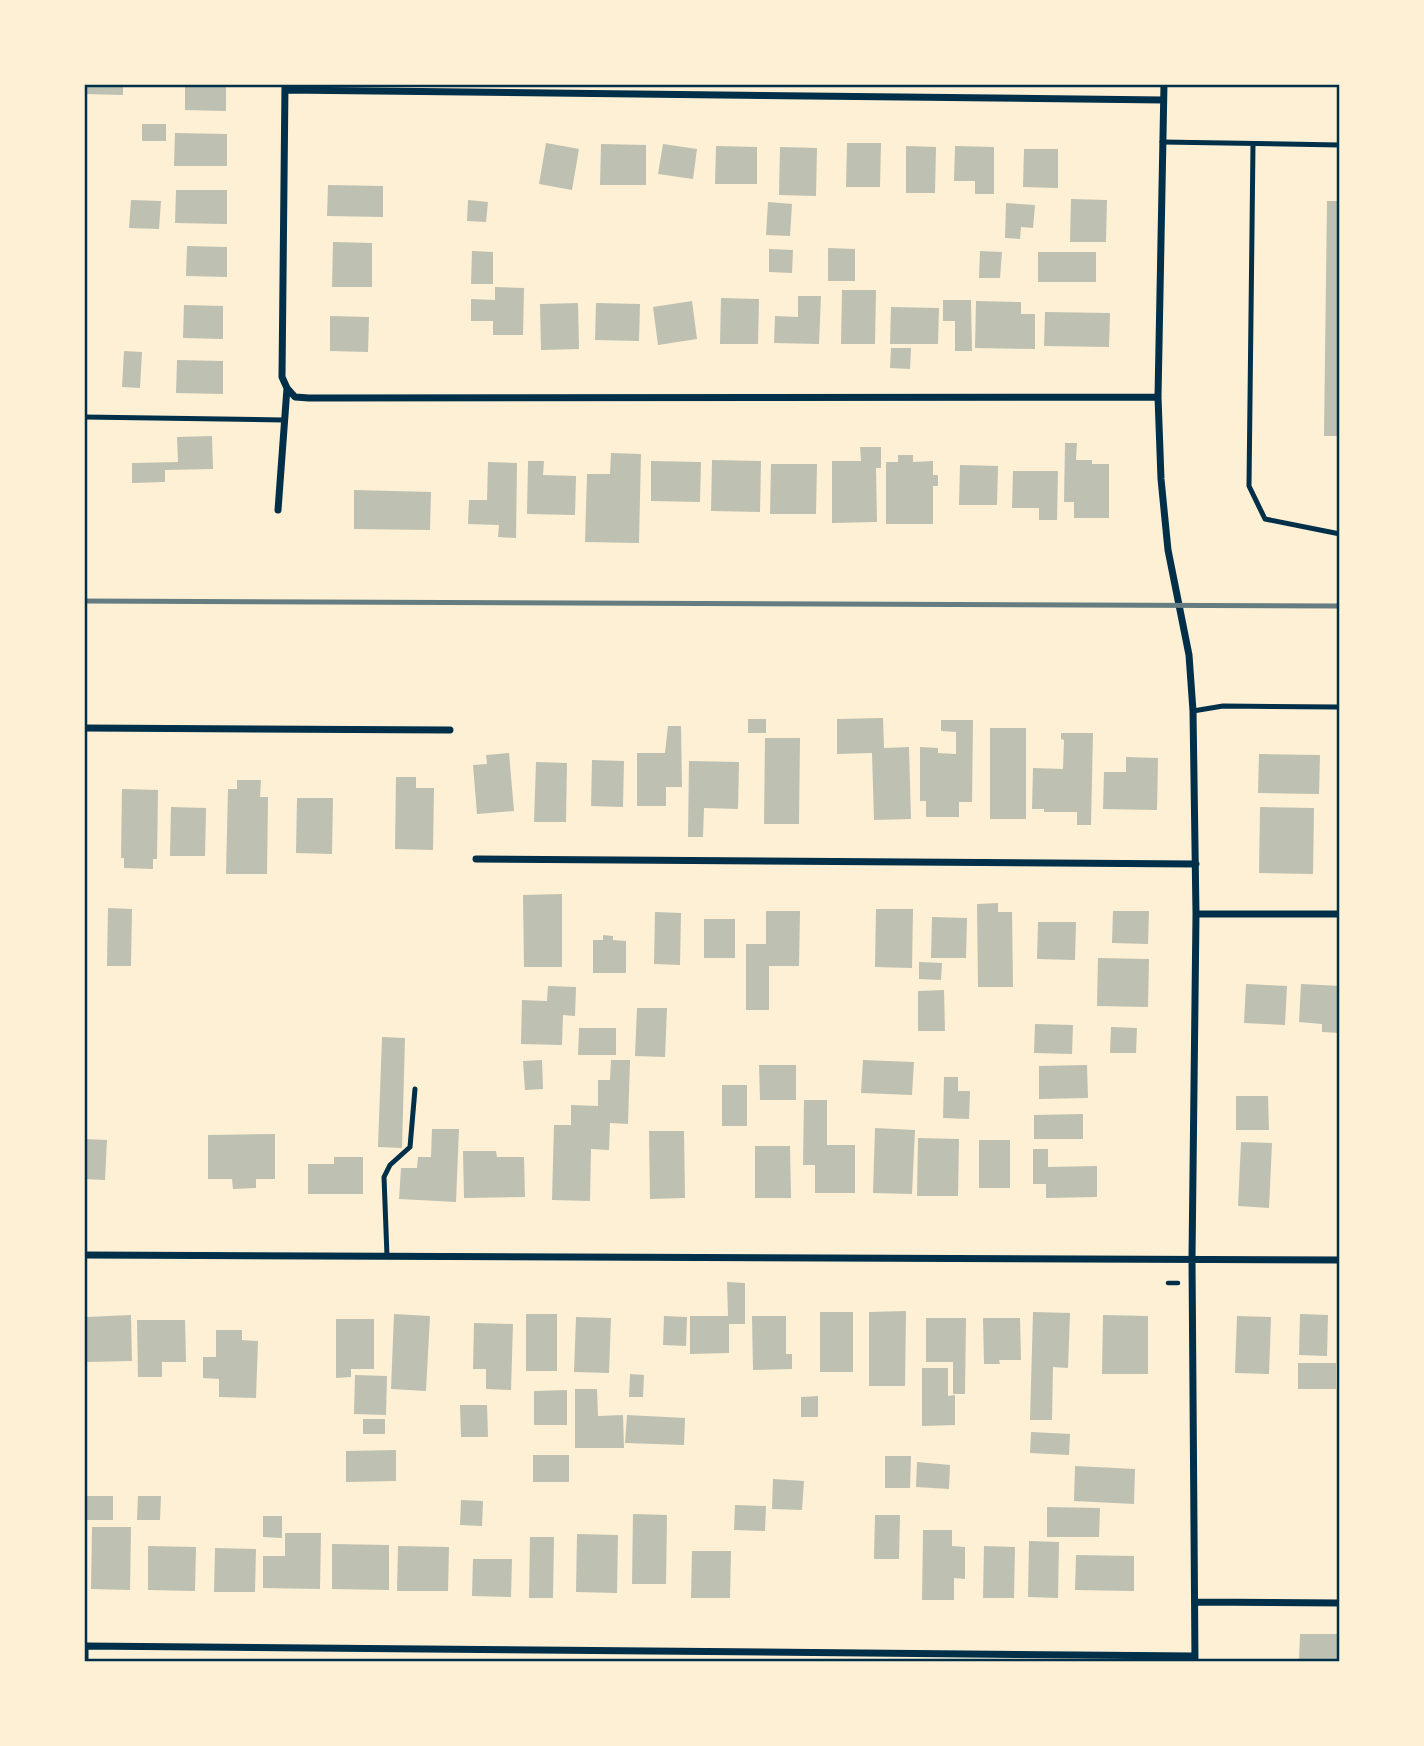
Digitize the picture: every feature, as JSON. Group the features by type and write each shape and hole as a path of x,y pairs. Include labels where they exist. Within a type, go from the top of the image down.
{"street":[{"path":"85,1662 84,1646 1195,1659 1192,1259 1196,864 1193,710 1189,655 1168,550 1161,480 1158,397 1164,84"},
{"path":"278,510 286,388 282,377 285,87 1163,100"},
{"path":"286,388 295,397 309,398 1158,397"},
{"path":"84,729 450,730"},
{"path":"476,859 1196,864"},
{"path":"1196,914 1340,914"},
{"path":"84,1255 1340,1260"},
{"path":"1195,1602 1340,1603"}],"lane":[{"path":"1162,142 1340,145"},
{"path":"1253,144 1249,486 1265,519 1340,534"},
{"path":"84,417 284,420"},
{"path":"1193,710 1223,706 1338,707"},
{"path":"387,1256 384,1177 390,1165 410,1147 413,1138 415,1089"}],"path":[{"path":"1168,1283 1179,1283"}],"building":[{"path":"84,84 123,84 123,95 84,94"},
{"path":"185,84 226,84 226,111 185,110"},
{"path":"142,124 166,124 166,141 142,141"},
{"path":"175,133 227,134 227,166 174,166"},
{"path":"546,143 579,149 572,190 539,184"},
{"path":"847,143 881,143 880,187 846,187"},
{"path":"601,144 646,145 646,185 600,185"},
{"path":"663,144 697,149 693,179 658,174"},
{"path":"716,146 757,147 757,184 715,184"},
{"path":"906,146 936,147 935,193 906,193"},
{"path":"955,146 994,147 994,194 975,194 975,181 954,181"},
{"path":"780,147 817,148 816,196 779,195"},
{"path":"1024,149 1058,149 1058,188 1023,187"},
{"path":"328,185 383,186 383,217 327,216"},
{"path":"176,190 227,190 227,224 175,223"},
{"path":"1071,199 1107,200 1106,242 1070,242"},
{"path":"131,200 161,201 159,229 129,228"},
{"path":"468,200 488,202 486,222 467,221"},
{"path":"1327,201 1340,201 1340,436 1324,436"},
{"path":"768,202 792,204 790,236 766,235"},
{"path":"1006,203 1035,205 1033,228 1021,227 1020,239 1005,238"},
{"path":"333,242 372,243 372,287 332,287"},
{"path":"187,246 227,247 227,277 186,276"},
{"path":"828,248 855,249 855,281 828,281"},
{"path":"769,249 793,250 792,273 769,272"},
{"path":"472,251 493,252 493,284 471,284"},
{"path":"980,251 1002,252 1000,278 979,278"},
{"path":"1038,252 1096,252 1096,282 1038,282"},
{"path":"495,287 524,288 523,335 493,335 493,321 471,321 471,299 495,300"},
{"path":"842,290 876,290 875,344 841,344"},
{"path":"798,296 821,296 819,344 774,343 775,316 798,317"},
{"path":"721,298 759,299 758,344 720,344"},
{"path":"943,300 971,300 972,351 955,351 955,321 943,321"},
{"path":"692,301 697,339 658,345 653,307"},
{"path":"976,301 1021,302 1021,314 1035,314 1035,349 975,348"},
{"path":"578,303 579,349 541,350 540,304"},
{"path":"596,303 640,304 639,341 595,340"},
{"path":"184,305 223,306 223,339 183,338"},
{"path":"891,307 939,308 938,344 890,344"},
{"path":"1045,312 1110,313 1109,347 1044,346"},
{"path":"330,316 369,317 368,352 330,351"},
{"path":"891,348 911,348 910,369 890,368"},
{"path":"124,351 142,352 140,388 122,387"},
{"path":"177,360 223,361 223,394 176,393"},
{"path":"212,436 213,469 165,470 165,482 132,483 132,463 178,462 177,437"},
{"path":"1065,443 1077,443 1076,460 1109,464 1109,518 1074,518 1074,502 1064,502"},
{"path":"860,447 881,447 881,468 876,468 877,522 832,523 832,461 861,461"},
{"path":"611,453 641,454 639,543 585,542 587,474 610,474"},
{"path":"898,455 913,455 913,462 933,461 933,475 938,475 938,486 933,486 933,524 886,524 886,462 898,462"},
{"path":"712,460 761,461 760,512 711,511"},
{"path":"528,461 544,461 543,475 576,476 575,515 527,514"},
{"path":"651,461 701,462 700,502 651,501"},
{"path":"488,462 517,463 516,538 498,537 499,525 468,524 469,500 487,500"},
{"path":"771,464 817,464 816,514 770,514"},
{"path":"960,465 998,466 997,505 959,505"},
{"path":"1013,471 1058,471 1057,520 1039,520 1039,508 1012,508"},
{"path":"354,490 431,492 430,530 354,529"},
{"path":"883,718 884,748 909,747 911,819 874,820 872,753 837,754 837,719"},
{"path":"748,719 766,719 766,733 748,733"},
{"path":"941,720 973,720 972,802 959,802 959,817 926,817 926,801 920,801 920,747 938,748 938,753 956,754 956,732 941,731"},
{"path":"668,726 681,726 682,787 666,787 666,806 637,806 637,753 665,753"},
{"path":"990,728 1026,728 1026,819 990,819"},
{"path":"1061,733 1093,733 1091,825 1077,825 1077,812 1044,812 1044,809 1032,809 1033,768 1063,769 1064,740 1061,739"},
{"path":"765,738 800,738 799,824 764,824"},
{"path":"509,753 514,811 477,814 473,765 487,764 486,755"},
{"path":"1259,754 1320,755 1319,794 1258,793"},
{"path":"1126,757 1158,758 1157,810 1103,809 1104,772 1126,772"},
{"path":"592,760 624,761 623,807 591,806"},
{"path":"689,761 739,762 738,809 704,808 703,837 688,837"},
{"path":"536,762 567,763 566,822 534,822"},
{"path":"396,777 416,777 416,788 434,788 433,850 395,849"},
{"path":"237,780 261,780 260,797 268,797 267,874 226,874 228,789 237,789"},
{"path":"122,789 158,790 157,859 153,859 153,869 124,868 124,858 121,858"},
{"path":"297,798 333,798 332,854 296,853"},
{"path":"171,807 206,808 205,856 170,856"},
{"path":"1260,807 1314,808 1313,874 1259,873"},
{"path":"562,894 562,967 524,967 523,895"},
{"path":"998,903 998,912 1012,912 1013,987 978,987 977,904"},
{"path":"108,908 132,909 131,966 107,966"},
{"path":"876,909 913,909 912,968 875,967"},
{"path":"766,911 800,911 799,966 769,966 769,1010 746,1010 746,944 766,944"},
{"path":"1113,911 1149,911 1148,944 1112,943"},
{"path":"655,912 681,913 680,965 654,964"},
{"path":"932,917 967,918 966,958 931,958"},
{"path":"704,919 735,919 735,958 704,958"},
{"path":"1038,922 1076,922 1075,960 1037,959"},
{"path":"603,935 613,936 613,940 626,941 626,973 593,973 593,940 603,940"},
{"path":"1098,958 1149,959 1148,1007 1097,1006"},
{"path":"919,962 942,963 941,980 919,979"},
{"path":"1246,984 1287,986 1285,1025 1244,1023"},
{"path":"1301,984 1340,986 1340,1033 1322,1032 1322,1024 1299,1022"},
{"path":"548,986 576,987 575,1016 563,1015 562,1045 521,1044 522,1000 547,1001"},
{"path":"944,990 945,1031 918,1031 918,991"},
{"path":"637,1008 667,1008 665,1057 635,1056"},
{"path":"1035,1024 1073,1025 1072,1054 1034,1053"},
{"path":"1111,1027 1137,1028 1136,1053 1110,1053"},
{"path":"579,1028 616,1028 616,1055 578,1055"},
{"path":"382,1037 405,1038 402,1148 378,1147"},
{"path":"542,1060 543,1089 525,1090 523,1061"},
{"path":"611,1060 630,1060 628,1124 610,1123 609,1150 591,1149 590,1201 552,1200 554,1125 571,1125 571,1105 598,1106 598,1080 610,1080"},
{"path":"863,1060 914,1062 912,1095 861,1093"},
{"path":"759,1065 796,1065 796,1100 760,1100"},
{"path":"1087,1065 1088,1098 1039,1099 1039,1066"},
{"path":"944,1077 958,1077 958,1091 970,1091 969,1119 943,1118"},
{"path":"722,1085 747,1085 747,1126 722,1126"},
{"path":"1236,1096 1268,1096 1269,1130 1236,1130"},
{"path":"804,1100 827,1100 827,1145 855,1145 855,1193 815,1193 815,1165 803,1165"},
{"path":"1083,1114 1083,1139 1034,1139 1034,1115"},
{"path":"875,1128 915,1130 912,1194 873,1193"},
{"path":"432,1129 459,1129 456,1202 399,1199 401,1168 417,1168 418,1157 431,1157"},
{"path":"649,1131 684,1131 685,1198 650,1199"},
{"path":"275,1134 275,1179 256,1179 256,1188 233,1189 232,1179 208,1179 208,1135"},
{"path":"918,1138 959,1139 958,1196 917,1196"},
{"path":"84,1139 107,1140 105,1180 84,1179"},
{"path":"979,1140 1010,1140 1010,1188 979,1188"},
{"path":"1241,1142 1272,1143 1269,1208 1238,1206"},
{"path":"755,1146 790,1146 791,1198 755,1198"},
{"path":"1033,1149 1048,1149 1048,1167 1097,1166 1097,1197 1046,1198 1046,1184 1033,1184"},
{"path":"463,1151 496,1151 497,1157 524,1157 525,1197 464,1198"},
{"path":"334,1157 363,1157 363,1194 308,1194 308,1164 334,1164"},
{"path":"727,1282 745,1283 745,1324 729,1324 729,1353 690,1354 690,1316 728,1316"},
{"path":"906,1311 905,1386 869,1386 869,1312"},
{"path":"820,1312 853,1312 853,1372 820,1372"},
{"path":"1033,1312 1070,1313 1068,1368 1053,1367 1052,1420 1030,1420"},
{"path":"394,1314 430,1316 426,1391 391,1389"},
{"path":"526,1314 557,1314 557,1371 526,1371"},
{"path":"1300,1314 1328,1315 1327,1356 1299,1355"},
{"path":"131,1315 132,1361 87,1362 86,1317"},
{"path":"1103,1315 1148,1316 1148,1374 1102,1374"},
{"path":"664,1316 687,1317 686,1346 663,1345"},
{"path":"752,1316 786,1316 786,1354 792,1354 792,1369 753,1370"},
{"path":"1237,1316 1271,1317 1269,1374 1235,1373"},
{"path":"576,1317 611,1318 609,1373 574,1372"},
{"path":"926,1318 966,1318 965,1394 953,1394 953,1362 926,1362"},
{"path":"983,1318 1020,1318 1021,1360 999,1360 1000,1364 984,1364"},
{"path":"336,1319 374,1319 374,1369 351,1369 351,1377 336,1378"},
{"path":"137,1320 185,1320 186,1362 162,1362 162,1377 138,1377"},
{"path":"474,1323 513,1324 511,1390 486,1389 486,1369 473,1369"},
{"path":"216,1330 242,1330 242,1340 258,1341 256,1398 219,1397 219,1379 203,1378 203,1357 216,1357"},
{"path":"1298,1363 1336,1363 1336,1389 1298,1389"},
{"path":"922,1368 948,1368 948,1396 955,1395 955,1425 922,1426"},
{"path":"630,1374 644,1375 643,1397 629,1397"},
{"path":"355,1375 387,1376 386,1415 354,1414"},
{"path":"575,1389 597,1389 598,1416 623,1415 624,1448 575,1448"},
{"path":"567,1390 567,1425 534,1425 534,1391"},
{"path":"818,1396 818,1417 801,1417 801,1397"},
{"path":"460,1405 487,1405 488,1437 461,1437"},
{"path":"627,1415 685,1418 684,1445 625,1443"},
{"path":"363,1419 385,1419 385,1434 363,1434"},
{"path":"1031,1432 1070,1434 1069,1455 1030,1453"},
{"path":"396,1450 396,1481 346,1482 346,1451"},
{"path":"533,1455 569,1455 569,1482 533,1482"},
{"path":"885,1456 911,1456 910,1488 885,1488"},
{"path":"917,1462 950,1465 949,1489 916,1487"},
{"path":"1075,1466 1135,1469 1134,1504 1074,1501"},
{"path":"773,1479 804,1481 802,1510 772,1509"},
{"path":"84,1496 113,1496 113,1520 84,1520"},
{"path":"138,1496 161,1496 160,1520 137,1520"},
{"path":"461,1500 483,1501 482,1526 460,1525"},
{"path":"735,1505 766,1506 765,1531 734,1530"},
{"path":"1047,1507 1100,1508 1099,1537 1047,1537"},
{"path":"633,1514 667,1515 666,1584 632,1584"},
{"path":"875,1515 900,1515 899,1559 874,1559"},
{"path":"263,1516 282,1516 282,1538 263,1537"},
{"path":"92,1527 131,1527 130,1590 91,1589"},
{"path":"923,1530 952,1530 952,1546 965,1547 965,1579 954,1578 954,1600 922,1600"},
{"path":"285,1533 321,1533 320,1589 263,1588 263,1556 285,1556"},
{"path":"577,1534 618,1535 617,1593 576,1592"},
{"path":"530,1537 554,1537 553,1598 529,1598"},
{"path":"1029,1541 1059,1542 1058,1598 1028,1597"},
{"path":"332,1544 389,1545 389,1590 332,1589"},
{"path":"148,1546 196,1547 195,1591 148,1590"},
{"path":"398,1546 449,1547 448,1591 397,1591"},
{"path":"984,1546 1015,1547 1014,1598 983,1598"},
{"path":"215,1548 256,1549 255,1592 214,1592"},
{"path":"692,1551 731,1551 730,1598 691,1598"},
{"path":"1076,1555 1134,1556 1134,1591 1075,1590"},
{"path":"473,1559 512,1559 511,1597 472,1596"},
{"path":"1300,1634 1340,1634 1340,1662 1299,1662"}],"railway":[{"path":"84,601 1340,606"}]}
